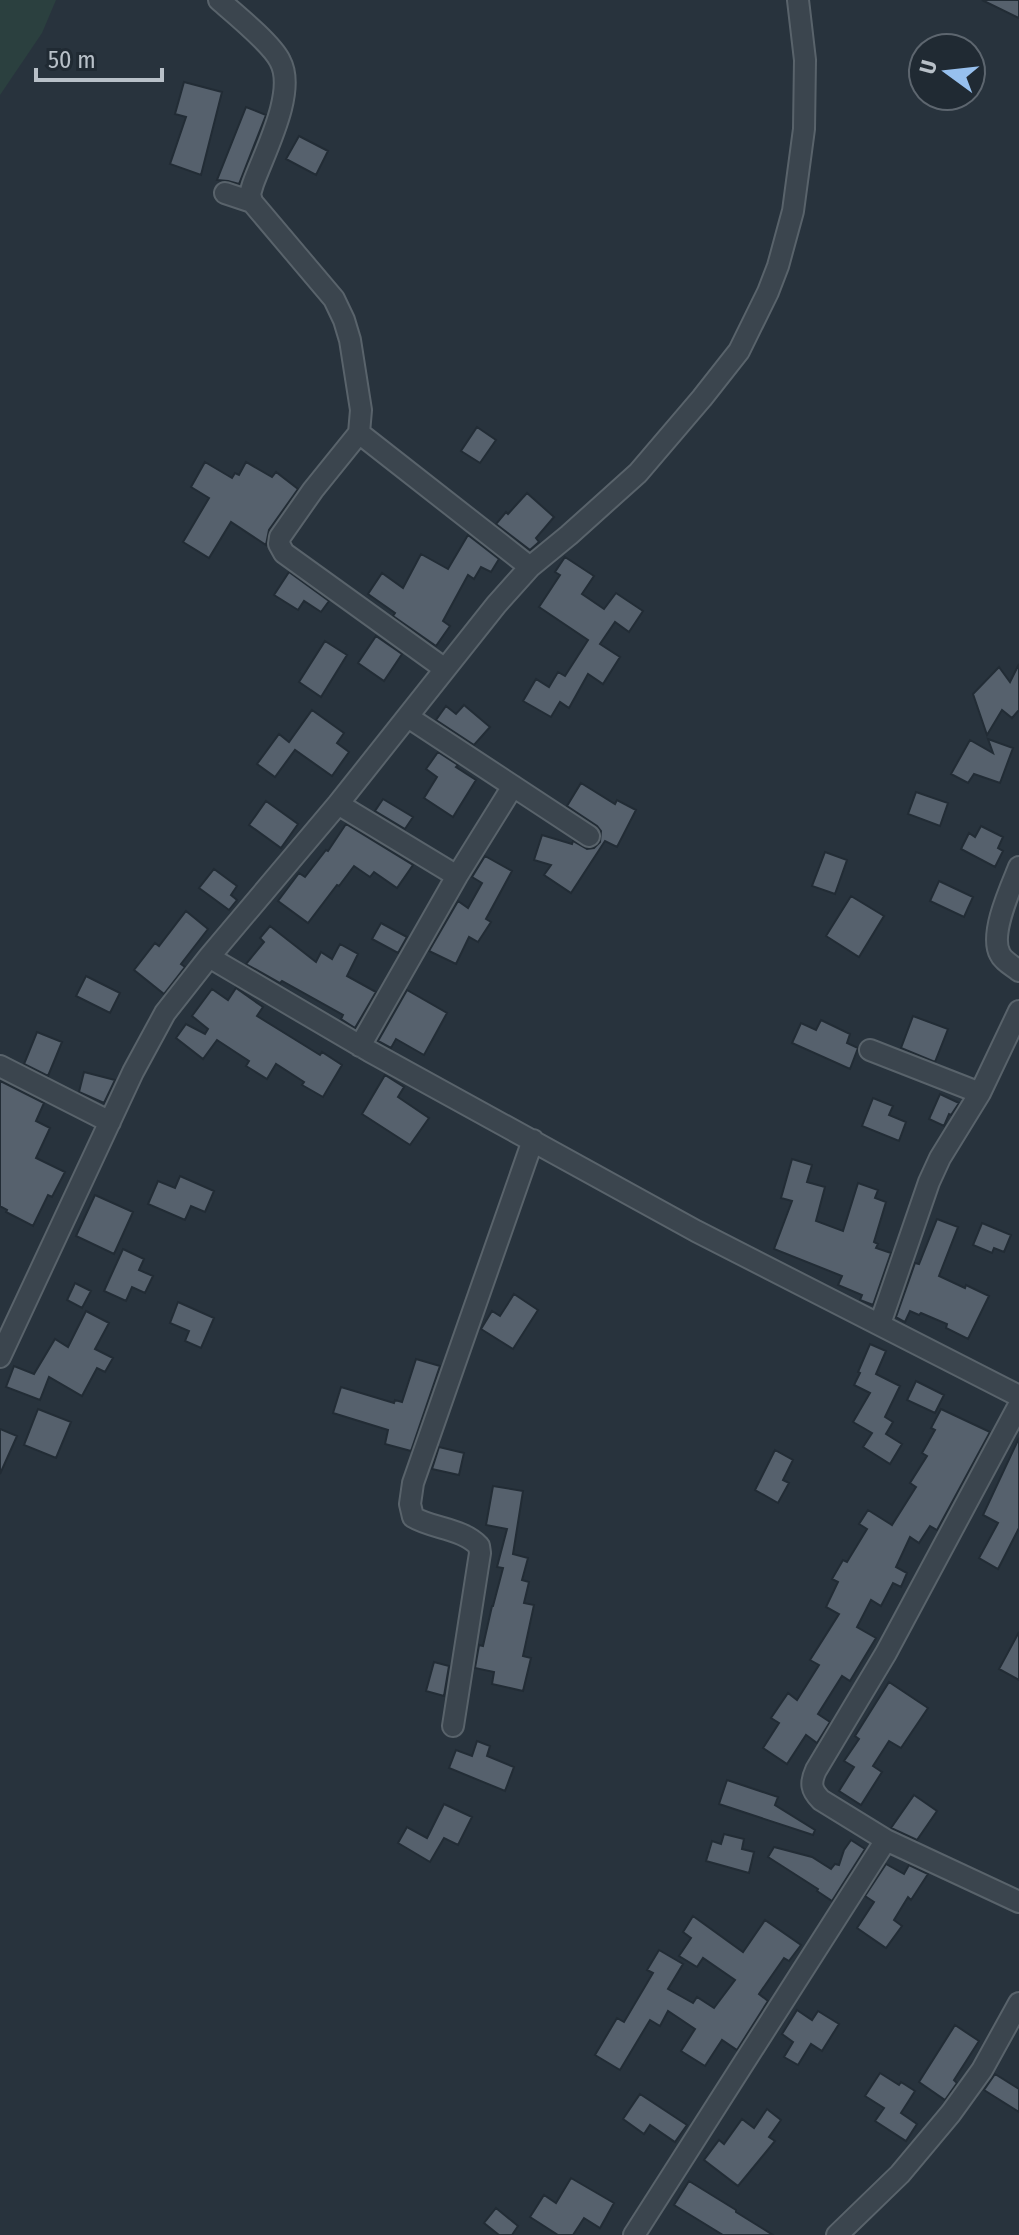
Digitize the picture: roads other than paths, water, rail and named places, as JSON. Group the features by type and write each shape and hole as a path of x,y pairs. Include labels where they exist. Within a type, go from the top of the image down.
{"street":[{"path":"219,0 281,61 285,83 282,106 250,194 255,207 334,299 350,340 361,410 359,433 294,516 280,537 281,549 445,669"},
{"path":"0,1357 133,1072 165,1013 338,804 496,605 530,567 638,473 739,351 778,266 793,211 804,129 805,60 798,0"},
{"path":"225,193 255,207"},
{"path":"359,433 530,567"},
{"path":"408,717 589,836"},
{"path":"360,1046 457,876 513,786"},
{"path":"338,804 457,876"},
{"path":"1019,867 999,924 997,944 1001,956 1019,971"},
{"path":"209,957 360,1046 696,1231 1019,1396"},
{"path":"880,1324 929,1182 980,1093 1019,1011"},
{"path":"870,1050 980,1093"},
{"path":"0,1066 110,1122"},
{"path":"453,1726 479,1546 470,1538 413,1517 410,1504 413,1483 533,1140"},
{"path":"1019,1405 886,1653 811,1784 821,1800 886,1840 1019,1902"},
{"path":"634,2235 886,1840"},
{"path":"837,2235 900,2174 951,2113 982,2070 1019,2003"}]}
